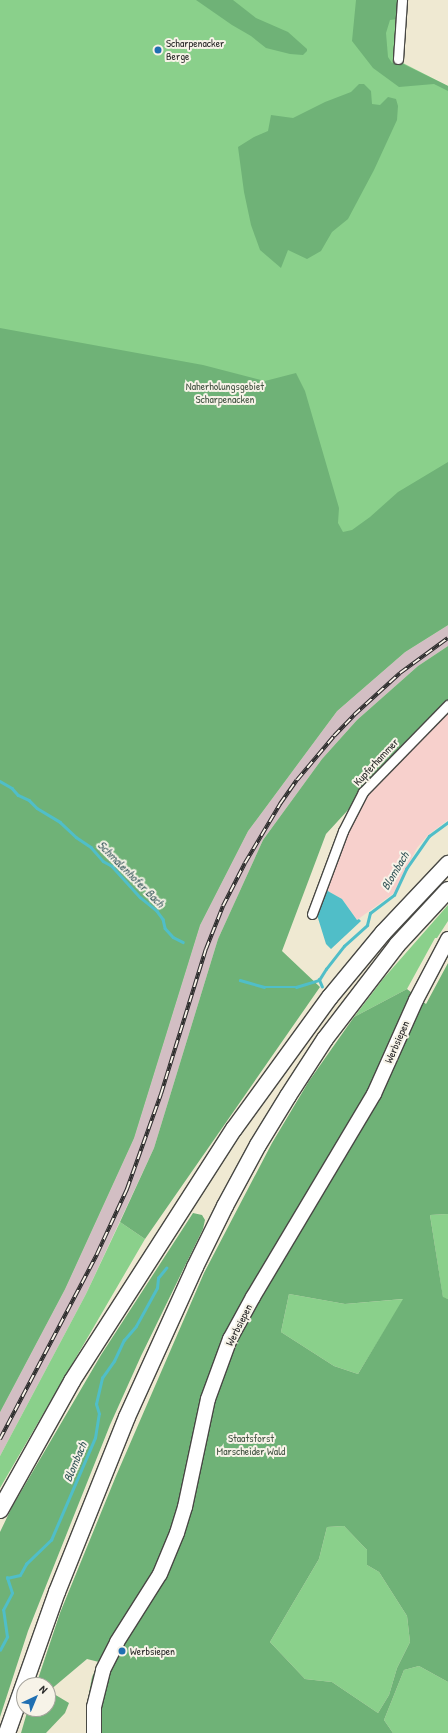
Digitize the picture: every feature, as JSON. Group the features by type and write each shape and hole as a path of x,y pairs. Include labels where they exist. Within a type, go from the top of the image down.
{"highway":[{"path":"0,1510 72,1381 234,1129 330,997 383,933 448,864"},
{"path":"7,1733 57,1592 127,1417 195,1267 225,1206 262,1138 325,1039 397,945 448,890"}],"main road":[{"name":"Werbsiepen","path":"94,1733 94,1707 103,1670 117,1642 160,1574 178,1533 208,1399 230,1339 253,1297 370,1100 416,1000 448,939"}],"street":[{"path":"398,59 402,0"},
{"name":"Kupferhammer","path":"312,914 343,831 363,792 448,705"}],"shaded area":[{"path":"448,625 448,646 418,666 357,720 322,759 263,840 218,939 154,1148 86,1294 0,1456 0,1412 65,1289 134,1138 200,925 248,831 337,711 405,652"},
{"path":"448,708 448,820 428,835 417,848 394,893 357,920 342,899 326,890 344,838 367,791"}],"green space":[{"name":"Naherholungsgebiet Scharpenacken","path":"0,0 400,0 397,60 448,86 448,625 405,652 337,711 248,831 200,925 134,1138 65,1289 0,1412"},
{"path":"196,0 233,0 256,18 288,32 307,49 307,51 303,55 290,54 266,48 251,36 232,25"},
{"path":"356,0 400,0 397,19 390,20 386,33 388,57 392,63 397,61 448,86 448,91 434,84 399,87 373,68 352,41"},
{"path":"359,84 364,84 371,91 372,104 380,105 388,97 396,99 398,106 397,120 374,170 348,219 332,232 321,251 307,259 288,250 281,268 260,250 251,225 244,192 238,147 254,137 268,131 271,115 293,118 325,102 351,92"},
{"path":"0,328 203,365 265,381 296,373 305,391 339,508 338,523 343,532 352,530 370,517 398,492 448,462 448,625 405,652 337,711 248,831 200,925 134,1138 65,1289 0,1412"},
{"path":"448,646 448,701 326,834 282,951 320,987 145,1239 120,1222 154,1148 218,939 263,840 322,759 357,720 418,666"},
{"path":"448,905 448,921 437,938 435,938 407,989 354,1017 383,979"},
{"name":"Staatsforst Marscheider Wald","path":"448,963 448,1214 430,1215 443,1297 448,1299 448,1682 419,1666 404,1670 384,1720 393,1733 87,1733 89,1693 92,1677 99,1662 87,1659 56,1685 56,1677 39,1677 60,1613 116,1476 204,1273 272,1143 309,1081 354,1017 407,989 426,1004","holes":["289,1294 345,1304 403,1299 358,1374 334,1366 281,1332","344,1526 367,1550 367,1565 379,1572 407,1616 410,1642 397,1668 389,1695 378,1713 332,1682 305,1679 270,1642 319,1559 327,1527"]},
{"path":"193,1213 202,1215 205,1220 203,1229 141,1356 110,1425 28,1631 0,1717 0,1532 12,1507 101,1355"},
{"path":"448,1214 448,1299 443,1298 430,1215"},
{"path":"120,1222 145,1239 0,1488 0,1456 86,1294"},
{"path":"289,1294 345,1304 404,1299 358,1374 334,1366 281,1332"},
{"path":"344,1526 367,1550 367,1565 379,1572 407,1616 410,1642 397,1668 389,1695 378,1713 332,1682 305,1679 270,1642 319,1559 327,1527"},
{"path":"419,1666 448,1682 448,1733 393,1733 384,1720 404,1670"},
{"name":"Staatsforst Marscheider Wald","path":"56,1695 69,1703 65,1713 46,1733 21,1733 26,1717 56,1717"}],"water":[{"path":"326,890 342,899 357,920 359,919 361,921 331,949 326,944 317,915"}],"waterway":[{"name":"Schmalenhofer Bach","path":"0,781 12,788 18,795 29,800 37,808 60,822 76,837 91,847 103,861 112,866 140,897 157,911 163,919 165,928 173,937 183,942"},
{"name":"Blombach","path":"322,987 319,980 326,969 344,946 367,925 370,913 394,895 406,869 429,836 448,822"},
{"name":"Schmalenhofer Bach","path":"240,980 264,987 296,987 319,980"},
{"name":"Blombach","path":"0,1650 7,1637 3,1610 12,1593 7,1578 20,1575 26,1564 51,1540 95,1438 99,1414 96,1404 102,1378 114,1361 124,1340 136,1326 157,1288 158,1278 166,1268"}],"railway":[{"path":"0,1439 97,1254 127,1189 161,1094 206,949 223,906 245,863 280,804 297,780 334,736 354,715 400,673 448,638"}],"place":[{"name":"Scharpenacker Berge","path":"158,50"},
{"name":"Werbsiepen","path":"122,1651"}]}
